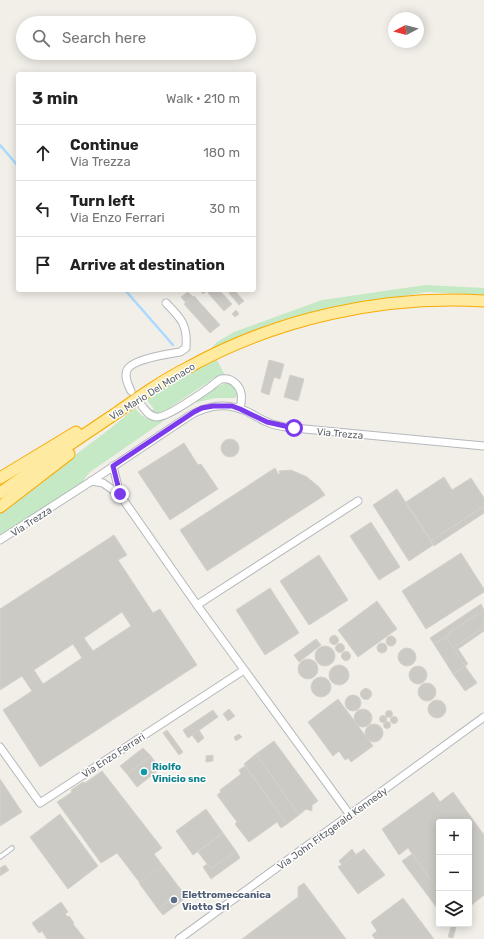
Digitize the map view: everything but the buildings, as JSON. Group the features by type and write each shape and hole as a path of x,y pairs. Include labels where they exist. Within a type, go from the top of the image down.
{"highway":[{"name":"Via Mario Del Monaco","path":"0,493 160,383 190,366 249,339 292,324 334,313 388,304 437,301 484,301"},
{"path":"0,478 79,430 108,418"},
{"path":"0,507 75,449 108,418"}],"street":[{"path":"131,391 126,377 126,371 130,366 138,362 180,352 186,348 187,336 184,325 166,302"},
{"path":"142,406 149,415 161,417 208,389 220,380 226,378 237,384 241,391 242,398 240,409"},
{"name":"Via Trezza","path":"0,540 202,408 220,406 240,409 267,422 294,428 484,446"},
{"path":"113,466 120,494 197,605 350,815"},
{"path":"105,472 116,479"},
{"path":"105,472 106,479 111,488"},
{"path":"91,481 99,481 120,494"},
{"path":"197,605 358,501"},
{"name":"Via Enzo Ferrari","path":"0,746 40,803 244,670"},
{"name":"Via John Fitzgerald Kennedy","path":"179,939 484,717"}],"lane":[{"path":"0,857 12,848"}],"green space":[{"path":"426,285 484,288 484,295 426,292 321,310 270,324 211,348 217,342 234,332 322,300"},
{"path":"217,360 225,375 214,378 162,413 158,414 149,412 154,409 146,399 177,380"},
{"path":"230,382 238,391 235,398 216,398 193,403 218,386"},
{"path":"135,408 144,417 156,420 165,420 90,472 83,483 0,537 0,512"}],"waterway":[{"path":"0,145 16,164"},
{"path":"127,292 173,345"}],"place":[{"name":"Riolfo Vinicio snc","path":"144,772"},
{"name":"Elettromeccanica Viotto Srl","path":"174,900"}],"route":[{"path":"120,494 113,466 202,408 213,406 232,406 267,422 294,428"}]}
